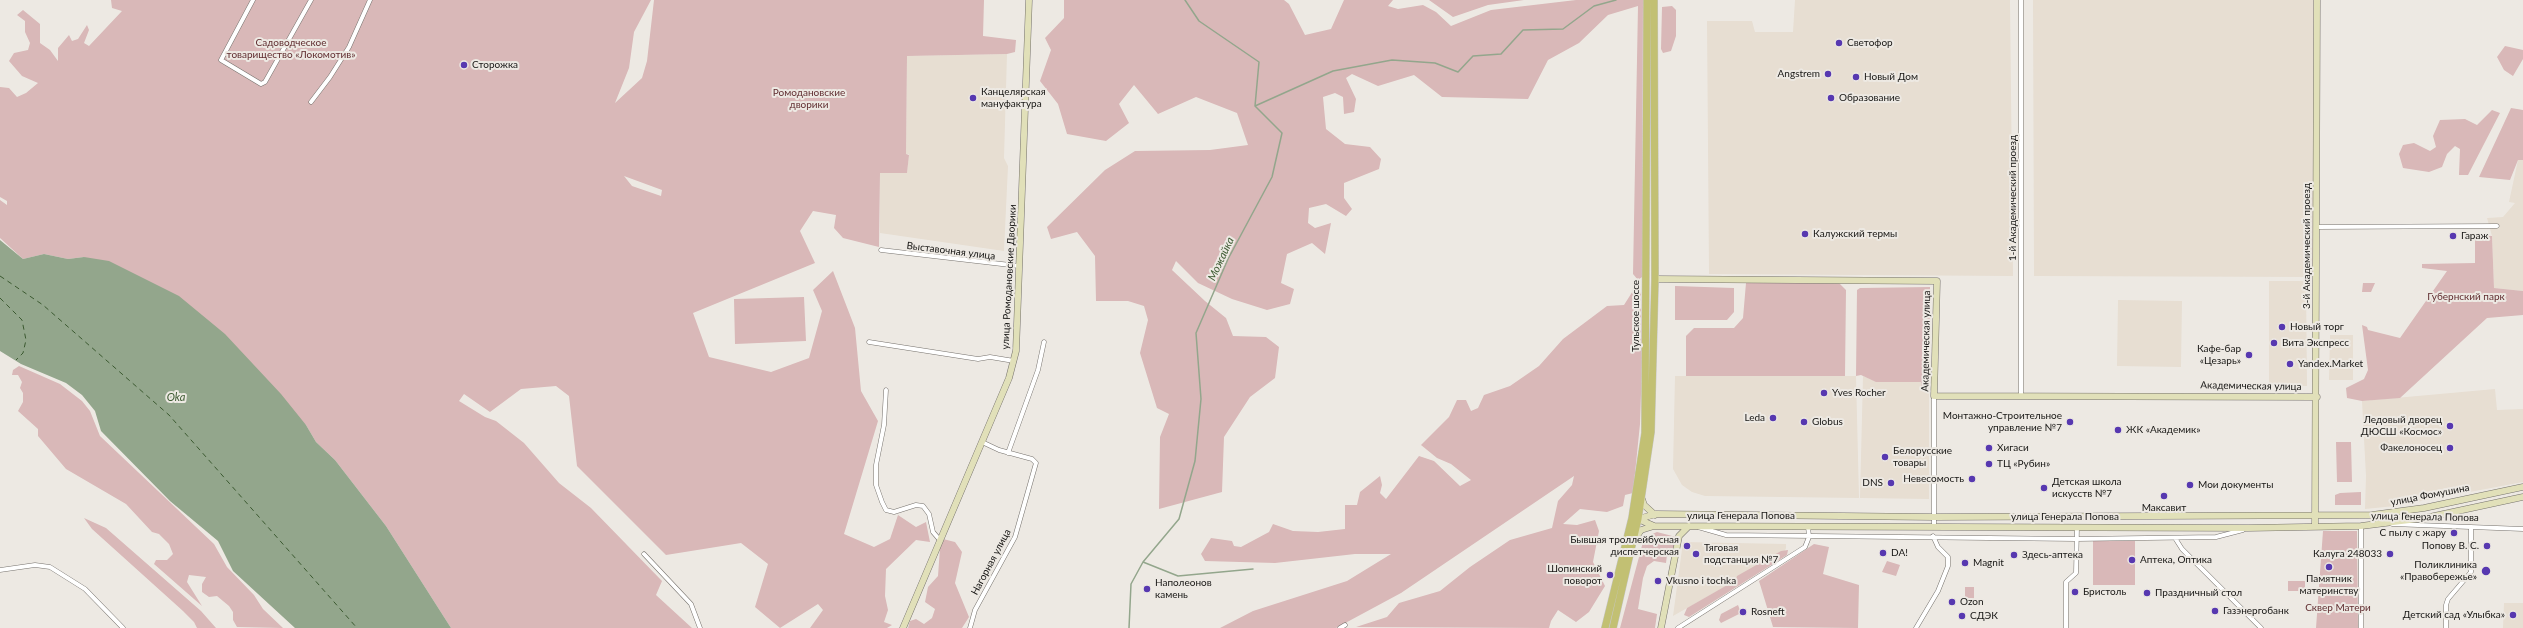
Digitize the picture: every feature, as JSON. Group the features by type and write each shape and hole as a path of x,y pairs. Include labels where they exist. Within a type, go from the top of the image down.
{"main road":[{"name":"Тульское шоссе","path":"1612,628 1634,541 1635,518 1645,433 1643,285 1647,0"},
{"name":"Тульское шоссе","path":"1605,628 1635,518 1642,499 1652,432 1655,279 1654,0"}],"street":[{"path":"253,0 221,60 259,83 265,82 311,0"},
{"path":"311,102 330,77 349,47 370,0"},
{"name":"улица Ромодановские Дворики","path":"903,628 939,539 982,442 1014,361 1018,328 1029,0"},
{"name":"1-й Академический проезд","path":"2021,0 2021,396"},
{"name":"3-й Академический проезд","path":"2315,526 2317,397 2317,0"},
{"path":"2317,227 2496,226"},
{"name":"Выставочная улица","path":"881,250 1019,266"},
{"name":"Академическая улица","path":"1655,279 1937,281 1934,396 2317,397"},
{"path":"869,342 978,359 990,357 1014,361"},
{"path":"1008,453 1038,370 1044,342"},
{"path":"886,390 884,425 876,461 876,485 882,502 886,510 894,512 916,505 923,506 929,514 933,532 939,539"},
{"path":"1934,396 1934,526"},
{"name":"Нагорная улица","path":"970,628 975,610 1015,537 1036,463 1032,459 1008,453 982,442"},
{"name":"улица Фомушина","path":"2315,516 2372,515 2398,512 2523,486"},
{"name":"улица Фомушина","path":"2383,524 2425,518 2523,497"},
{"path":"1642,499 1644,505 1655,514"},
{"name":"улица Генерала Попова","path":"1635,518 1655,514 1934,517 2315,516"},
{"path":"1676,515 1676,526"},
{"name":"улица Генерала Попова","path":"1635,518 1654,526 2248,528 2361,526 2383,524 2523,529"},
{"path":"1634,541 1641,530 1654,526"},
{"path":"1661,628 1679,536 1691,526 1726,535 1808,537 1933,536 2076,539 2216,537 2248,528"},
{"path":"1678,628 1805,547 1808,537 1808,526"},
{"path":"2361,526 2361,628"},
{"path":"2066,628 2066,582 2076,573 2077,527"},
{"path":"2446,628 2446,605 2448,598 2471,572 2471,528"},
{"path":"1916,628 1938,592 1948,566 1948,557 1938,547 1933,536"},
{"path":"2175,538 2182,549 2261,628"},
{"path":"644,554 691,604 700,628"},
{"path":"0,570 35,565 50,567 85,589 123,628"},
{"path":"1340,628 1345,625"}],"shaded area":[{"path":"1795,0 2010,0 2013,276 1709,274 1707,21 1752,21 1755,32 1793,32"},
{"path":"2033,0 2314,0 2313,277 2034,276"},
{"path":"1007,54 1004,158 1008,166 1004,251 880,233 880,173 907,173 909,154 906,154 907,56"},
{"path":"2518,160 2523,160 2523,291 2494,288 2492,236 2487,218 2503,217 2515,203 2509,202"},
{"path":"2269,281 2306,281 2307,386 2269,386"},
{"path":"2118,300 2182,301 2181,367 2117,366"},
{"path":"2330,335 2353,335 2353,380 2329,380"},
{"path":"1675,376 1856,376 1859,498 1705,496 1692,492 1682,485 1673,469"},
{"path":"1863,376 1877,382 1921,382 1921,388 1929,388 1929,499 1860,498"},
{"path":"2495,389 2497,410 2523,409 2523,482 2395,506 2365,509 2366,476 2362,401"},
{"path":"1683,542 1786,544 1786,548 1784,553 1673,616"},
{"name":"Детский сад «Улыбка»","path":"2504,603 2523,603 2523,628 2503,628"}],"green space":[{"path":"111,0 651,0 634,32 629,68 615,103 642,78 647,61 654,0 984,0 983,36 1016,40 1015,52 1007,54 907,56 906,154 909,155 907,173 880,173 879,247 843,238 834,228 836,215 813,211 800,231 815,263 693,313 709,357 771,372 809,358 822,311 813,290 833,271 855,328 861,391 878,421 844,534 874,547 890,539 898,515 916,527 926,522 930,542 916,540 886,569 885,596 888,610 884,622 892,625 887,628 810,628 823,610 818,604 780,628 755,607 768,564 741,543 666,555 577,466 569,396 556,386 521,389 490,412 464,394 459,401 485,417 496,421 524,443 559,483 591,508 662,581 656,595 692,628 451,628 386,526 335,460 316,442 306,425 84,257 68,259 44,254 23,259 0,238 0,200 7,205 7,201 0,197 0,87 9,88 17,97 26,93 38,83 22,76 9,61 14,53 28,50 30,43 25,32 25,21 17,15 23,10 40,24 40,43 50,50 58,61 58,48 69,35 72,41 78,39 87,25 89,30 84,43 89,46 122,11 112,8","holes":["624,176 662,190 661,196 632,186"]},
{"path":"1064,0 1284,0 1289,4 1305,35 1331,29 1344,0 1393,0 1388,6 1398,9 1423,5 1436,12 1451,26 1491,10 1576,0 1643,0 1642,277 1638,280 1633,274 1638,6 1608,15 1579,43 1548,60 1528,99 1442,97 1414,75 1378,86 1352,74 1346,78 1356,99 1354,112 1344,114 1343,97 1335,93 1323,97 1326,129 1345,144 1370,147 1381,159 1379,169 1344,183 1344,198 1352,209 1346,216 1326,204 1309,208 1308,223 1315,228 1331,223 1325,254 1312,243 1287,254 1281,283 1294,289 1290,304 1267,310 1232,299 1198,283 1176,261 1172,270 1205,301 1226,318 1233,336 1266,337 1279,347 1275,378 1250,397 1224,437 1222,492 1159,509 1160,437 1169,414 1157,408 1140,353 1148,320 1144,306 1128,301 1096,301 1095,256 1077,232 1051,239 1047,227 1105,170 1135,151 1210,150 1248,145 1237,113 1196,97 1158,114 1134,85 1119,104 1129,123 1106,141 1067,134 1058,104 1040,81 1051,50 1045,38 1064,18"},
{"path":"1429,0 1524,0 1488,5 1453,17"},
{"path":"1672,6 1676,10 1676,36 1671,51 1663,53 1661,49 1662,7"},
{"path":"2505,46 2523,50 2523,59 2513,76 2504,70 2497,57"},
{"path":"2511,108 2523,110 2523,160 2518,160 2510,180 2479,177"},
{"path":"2492,110 2500,113 2468,175 2459,175 2460,149 2455,146 2447,154 2442,167 2429,172 2403,168 2399,154 2403,145 2414,143 2430,151 2436,147 2433,136 2440,120 2465,119 2477,125"},
{"name":"Губернский парк","path":"2475,235 2492,236 2494,288 2523,291 2523,315 2487,318 2400,398 2362,401 2347,398 2346,388 2364,379 2368,370 2362,325 2367,327 2368,330 2400,338 2447,271 2422,268 2422,264 2475,263"},
{"path":"1746,283 1839,283 1846,290 1845,376 1686,376 1686,336 1694,328 1734,328 1743,318"},
{"path":"2363,283 2375,283 2371,292 2362,292"},
{"path":"1636,286 1641,292 1642,363 1640,424 1633,493 1625,495 1623,506 1607,512 1580,509 1563,524 1577,525 1595,520 1599,531 1593,562 1605,586 1589,612 1576,622 1558,610 1551,621 1549,628 1356,627 1387,617 1399,603 1440,591 1470,567 1510,540 1552,528 1558,501 1572,485 1574,476 1401,593 1336,628 1220,628 1253,611 1347,581 1391,554 1355,554 1275,563 1205,561 1201,554 1211,538 1232,541 1234,546 1241,547 1269,532 1273,524 1293,531 1318,532 1345,529 1345,505 1357,505 1360,492 1380,476 1382,485 1380,493 1386,499 1419,456 1434,461 1460,486 1471,480 1451,464 1437,458 1421,445 1449,417 1457,400 1466,400 1471,411 1478,408 1484,395 1510,386 1539,366 1563,339 1607,306 1624,305"},
{"path":"1675,286 1734,288 1734,312 1727,320 1675,320"},
{"path":"1930,287 1929,388 1921,388 1921,382 1876,382 1861,375 1856,376 1857,290 1860,288"},
{"path":"804,297 806,341 735,344 734,299"},
{"path":"19,366 60,384 82,401 90,411 100,436 214,544 227,567 254,595 263,609 283,628 237,627 233,620 233,612 229,606 217,596 209,597 202,592 202,584 206,577 189,575 187,582 202,606 154,564 156,560 167,560 173,554 169,544 159,534 152,532 126,504 66,469 38,436 38,429 18,411 23,402 23,393 20,388 22,382 18,375 12,375 13,370"},
{"path":"2336,442 2351,442 2352,482 2337,482"},
{"path":"2361,492 2361,505 2335,505 2335,495 2340,493"},
{"path":"84,518 106,528 201,611 216,628 197,628 194,622 183,611 92,529"},
{"name":"Сквер Матери","path":"2323,531 2357,531 2358,628 2316,628"},
{"path":"1657,532 1676,537 1674,547 1667,555 1666,563 1654,561 1647,566 1643,578 1638,609 1657,614 1655,628 1620,628 1643,542 1648,536"},
{"path":"943,539 955,542 962,552 955,583 969,617 962,628 908,628 910,621 916,619 924,624 932,618 935,609 925,602 928,587 938,576 940,548"},
{"path":"2093,541 2135,541 2135,585 2093,585"},
{"path":"1814,544 1829,547 1823,574 1859,585 1858,628 1773,627 1759,581"},
{"path":"1788,550 1787,555 1689,617 1684,615 1687,608 1736,580 1737,576 1781,551"},
{"path":"1887,561 1900,565 1896,576 1882,572"},
{"path":"2288,581 2305,581 2305,591 2288,591"},
{"path":"1965,587 1974,587 1974,605 1965,605"},
{"path":"1738,605 1741,613 1721,623 1719,620 1721,614"}],"water":[{"name":"Oka","path":"0,240 23,259 44,254 68,259 84,257 109,261 179,296 225,334 281,394 306,425 316,442 335,460 386,526 451,628 295,628 233,571 218,541 170,501 101,431 95,411 82,395 66,383 21,364 0,351"}],"waterway":[{"name":"Можайка","path":"1143,562 1179,519 1195,461 1201,399 1196,333 1228,259 1272,177 1282,133 1255,106 1259,62 1199,21 1185,0"},
{"path":"1255,106 1333,71 1392,60 1435,63 1458,72 1473,56 1501,54 1523,30 1563,29 1594,6 1616,0"},
{"path":"1129,628 1131,584 1143,562 1178,576 1253,569"}],"ferry route":[{"path":"0,276 43,305 169,415 357,628"},
{"path":"0,298 22,320 26,340 23,353 16,360"}],"place":[{"name":"Светофор","path":"1839,43"},
{"name":"Сторожка","path":"464,65"},
{"name":"Angstrem","path":"1828,74"},
{"name":"Новый Дом","path":"1856,77"},
{"name":"Канцелярская мануфактура","path":"973,98"},
{"name":"Образование","path":"1831,98"},
{"name":"Калужский термы","path":"1805,234"},
{"name":"Гараж","path":"2453,236"},
{"name":"Новый торг","path":"2282,327"},
{"name":"Вита Экспресс","path":"2274,343"},
{"name":"Кафе-бар «Цезарь»","path":"2249,355"},
{"name":"Yandex.Market","path":"2290,364"},
{"name":"Yves Rocher","path":"1824,393"},
{"name":"Leda","path":"1773,418"},
{"name":"Globus","path":"1804,422"},
{"name":"Монтажно-Строительное управление №7","path":"2070,422"},
{"name":"Ледовый дворец ДЮСШ «Космос»","path":"2450,426"},
{"name":"ЖК «Академик»","path":"2118,430"},
{"name":"Хигаси","path":"1989,448"},
{"name":"Факелоносец","path":"2450,448"},
{"name":"Белорусские товары","path":"1885,457"},
{"name":"ТЦ «Рубин»","path":"1989,464"},
{"name":"Невесомость","path":"1972,479"},
{"name":"DNS","path":"1891,483"},
{"name":"Мои документы","path":"2190,485"},
{"name":"Детская школа искусств №7","path":"2044,488"},
{"name":"Максавит","path":"2164,496"},
{"name":"С пылу с жару","path":"2454,533"},
{"name":"Бывшая троллейбусная диспетчерская","path":"1687,546"},
{"name":"Попову В. С.","path":"2487,546"},
{"name":"DA!","path":"1883,553"},
{"name":"Тяговая подстанция №7","path":"1696,554"},
{"name":"Калуга 248033","path":"2390,554"},
{"name":"Здесь-аптека","path":"2014,555"},
{"name":"Аптека, Оптика","path":"2132,560"},
{"name":"Magnit","path":"1965,563"},
{"name":"Памятник материнству","path":"2329,567"},
{"name":"Поликлиника «Правобережье»","path":"2486,571"},
{"name":"Шопинский поворот","path":"1610,575"},
{"name":"Vkusno i tochka","path":"1658,581"},
{"name":"Наполеонов камень","path":"1147,589"},
{"name":"Бристоль","path":"2075,592"},
{"name":"Праздничный стол","path":"2147,593"},
{"name":"Ozon","path":"1952,602"},
{"name":"Газэнергобанк","path":"2215,611"},
{"name":"Rosneft","path":"1743,612"},
{"name":"Детский сад «Улыбка»","path":"2513,615"},
{"name":"СДЭК","path":"1962,616"}],"park label":[{"name":"Садоводческое товарищество «Локомотив»","path":"291,48"},
{"name":"Ромодановские дворики","path":"809,98"}]}
